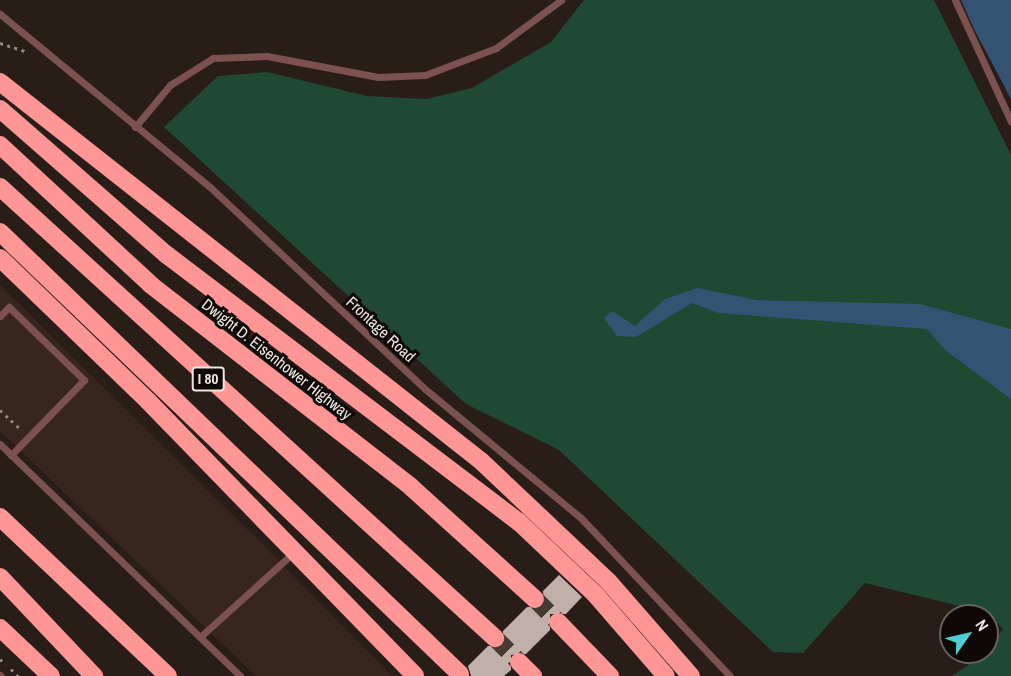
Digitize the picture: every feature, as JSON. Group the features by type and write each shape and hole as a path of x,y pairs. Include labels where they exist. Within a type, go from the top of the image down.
{"highway":[{"path":"0,82 481,461 600,572 691,676"},
{"path":"0,109 167,255 533,533 595,594 666,676"},
{"name":"Dwight D. Eisenhower Highway","path":"0,145 151,285 411,487 535,599"},
{"name":"I 80","path":"0,187 495,638"},
{"name":"I 80","path":"0,232 460,674"},
{"path":"0,258 415,676"},
{"path":"0,517 168,676"},
{"path":"0,577 94,676"},
{"path":"558,622 610,676"},
{"path":"0,628 51,676"},
{"path":"519,662 533,676"}],"lane":[{"path":"135,127 170,86 213,58 254,55 378,77 425,75 496,48 561,0"},
{"path":"955,0 1011,122"},
{"name":"Frontage Road","path":"0,15 226,201 425,389 581,518 730,676"},
{"path":"0,316 9,307 84,380 11,455"},
{"path":"0,444 240,676"},
{"path":"200,636 265,573 294,552"}],"path":[{"path":"0,42 44,51"},
{"path":"0,410 19,428"}],"shaded area":[{"path":"0,285 392,676 256,676 0,431"}],"green space":[{"path":"584,0 934,0 1011,155 1011,335 920,305 1011,354 1011,676 952,676 970,664 999,664 999,635 1003,629 999,625 999,604 951,604 865,583 803,653 773,652 559,450 466,404 164,127 218,76 267,72 367,96 426,99 472,88 551,42"}],"water":[{"path":"961,0 1011,0 1011,99 974,29"},
{"path":"697,288 756,300 920,304 1011,329 1011,399 945,350 927,329 719,313 692,303 636,337 617,336 604,318 612,311 635,326 665,299"}],"building":[{"path":"559,575 582,597 566,614 550,614 550,630 526,654 511,655 511,670 504,676 471,676 468,666 488,646 503,646 503,631 527,607 544,606 543,591"}],"tunnel":[{"path":"535,599 558,622"},
{"path":"495,638 519,662"}]}
